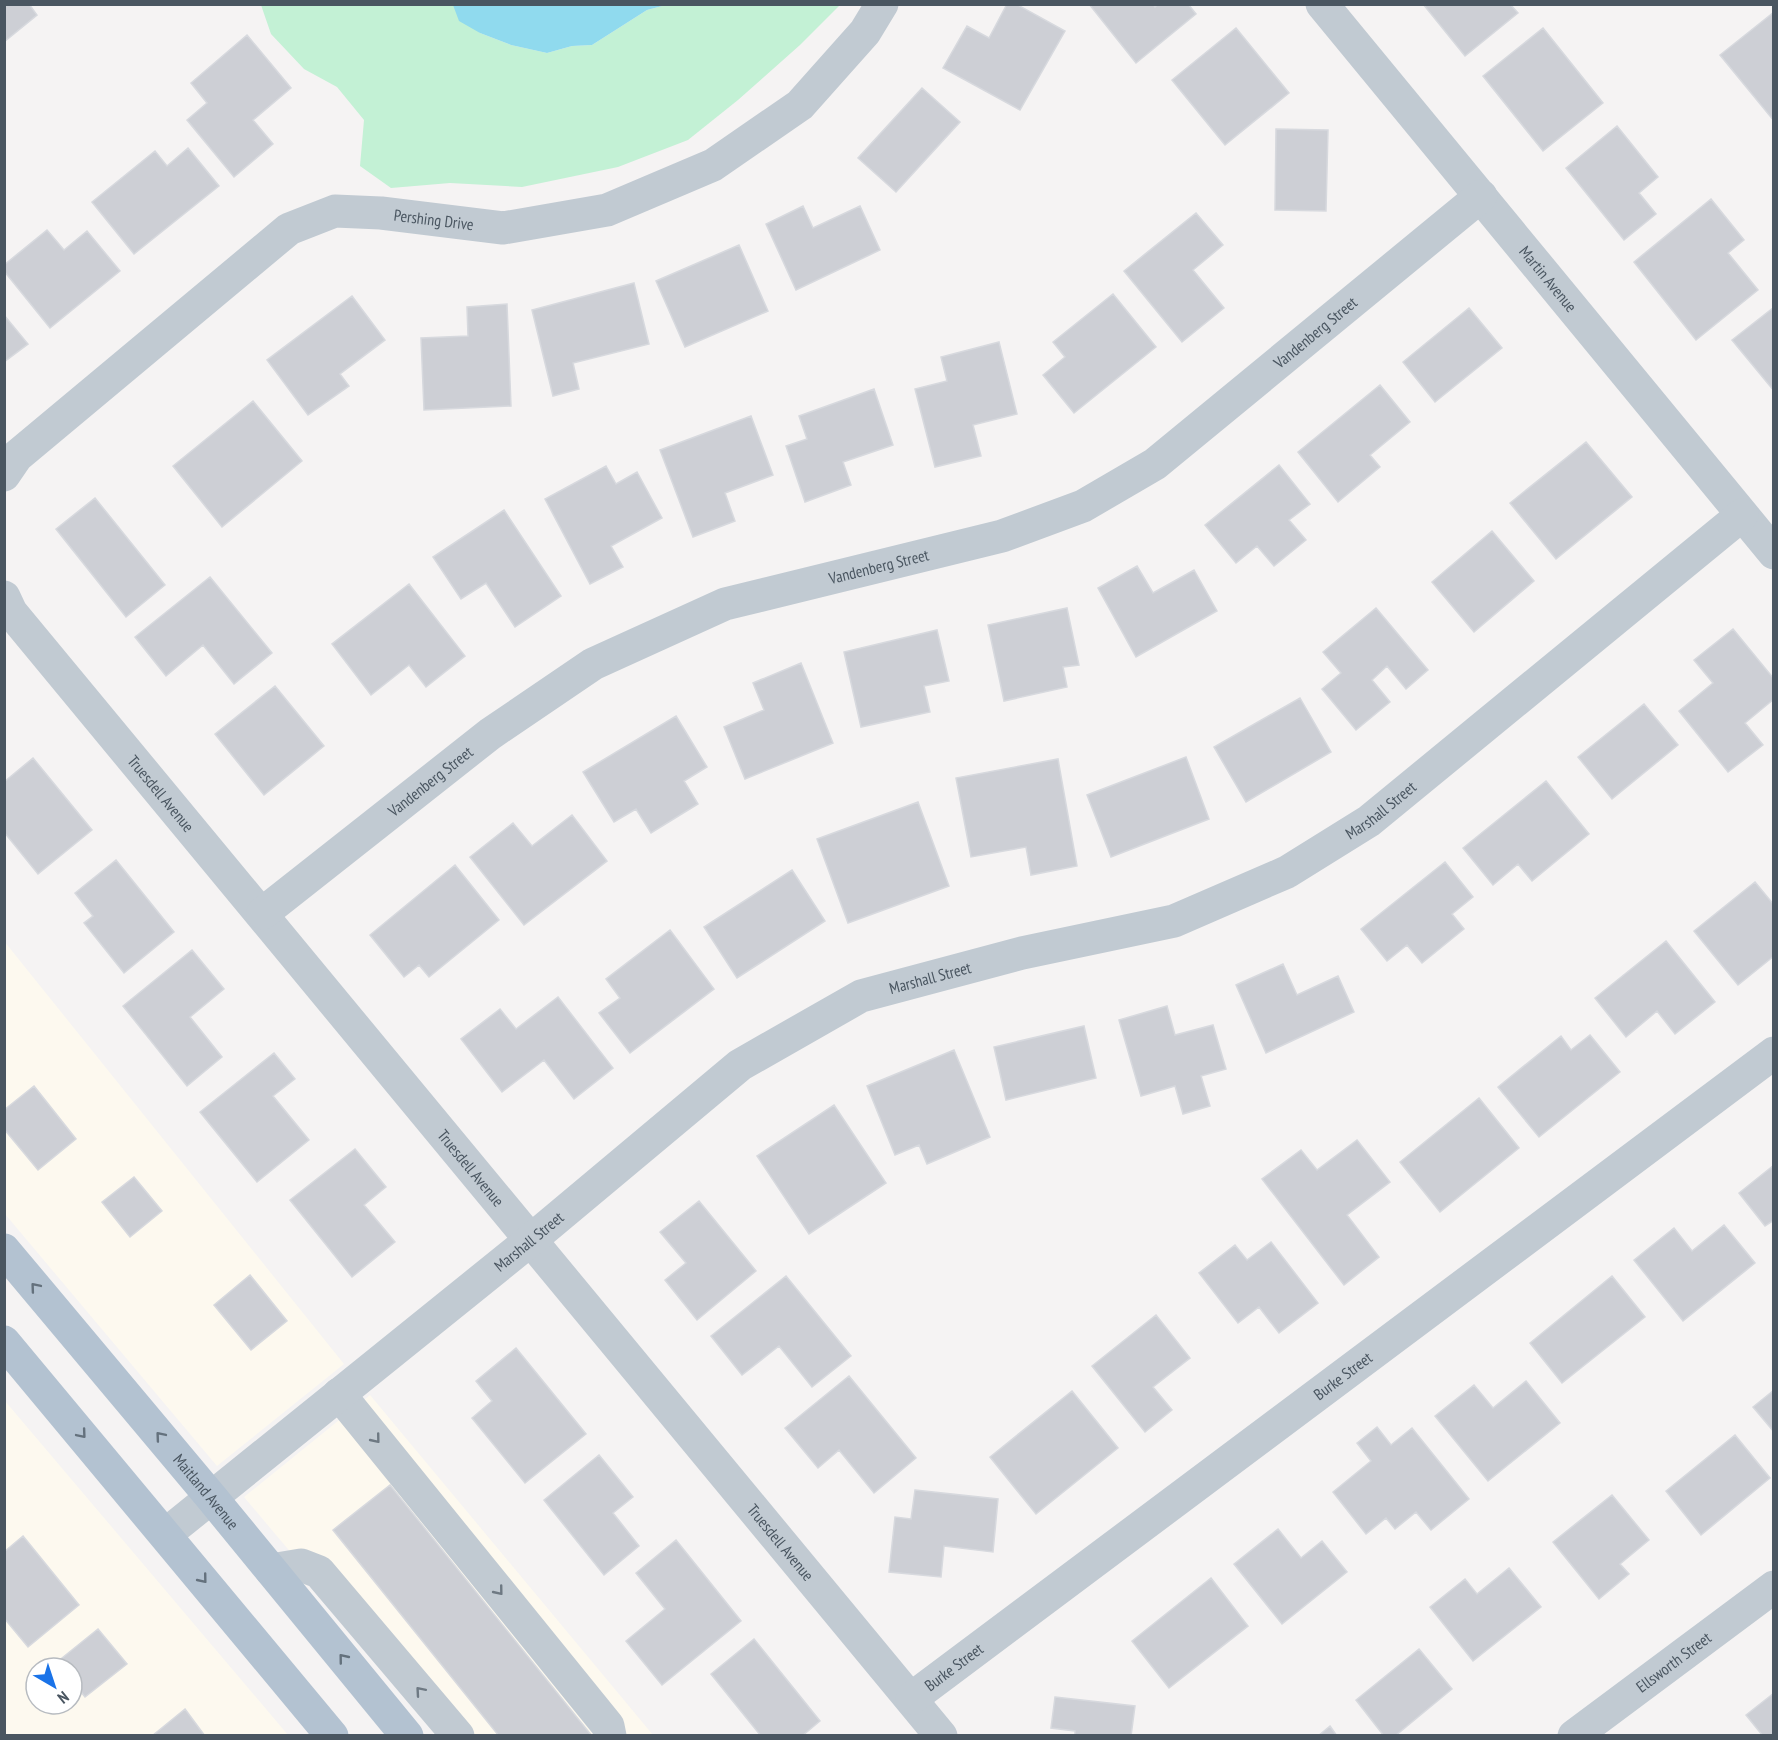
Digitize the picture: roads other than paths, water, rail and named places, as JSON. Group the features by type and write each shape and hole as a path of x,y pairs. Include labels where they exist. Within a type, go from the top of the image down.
{"main road":[{"name":"Maitland Avenue","path":"4,1250 407,1736"},
{"path":"5,1345 166,1534 332,1736"}],"street":[{"name":"Pershing Drive","path":"4,475 17,456 289,229 334,211 381,213 502,228 607,210 713,165 800,105 865,32 882,4"},
{"name":"Martin Avenue","path":"1322,4 1773,553"},
{"name":"Vandenberg Street","path":"263,913 490,734 593,664 725,604 1002,536 1083,506 1155,464 1481,196"},
{"name":"Marshall Street","path":"166,1534 532,1239 740,1065 861,996 1022,953 1174,921 1287,872 1369,822 1742,515"},
{"name":"Truesdell Avenue","path":"4,597 11,612 263,913 941,1736"},
{"name":"Burke Street","path":"912,1698 1773,1053"},
{"path":"339,1394 608,1726 610,1736"},
{"path":"271,1570 301,1565 319,1572 458,1736"},
{"name":"Ellsworth Street","path":"1574,1736 1773,1587"}],"water":[{"path":"453,5 666,5 647,10 592,45 572,46 547,53 511,45 480,33 459,21"}]}
